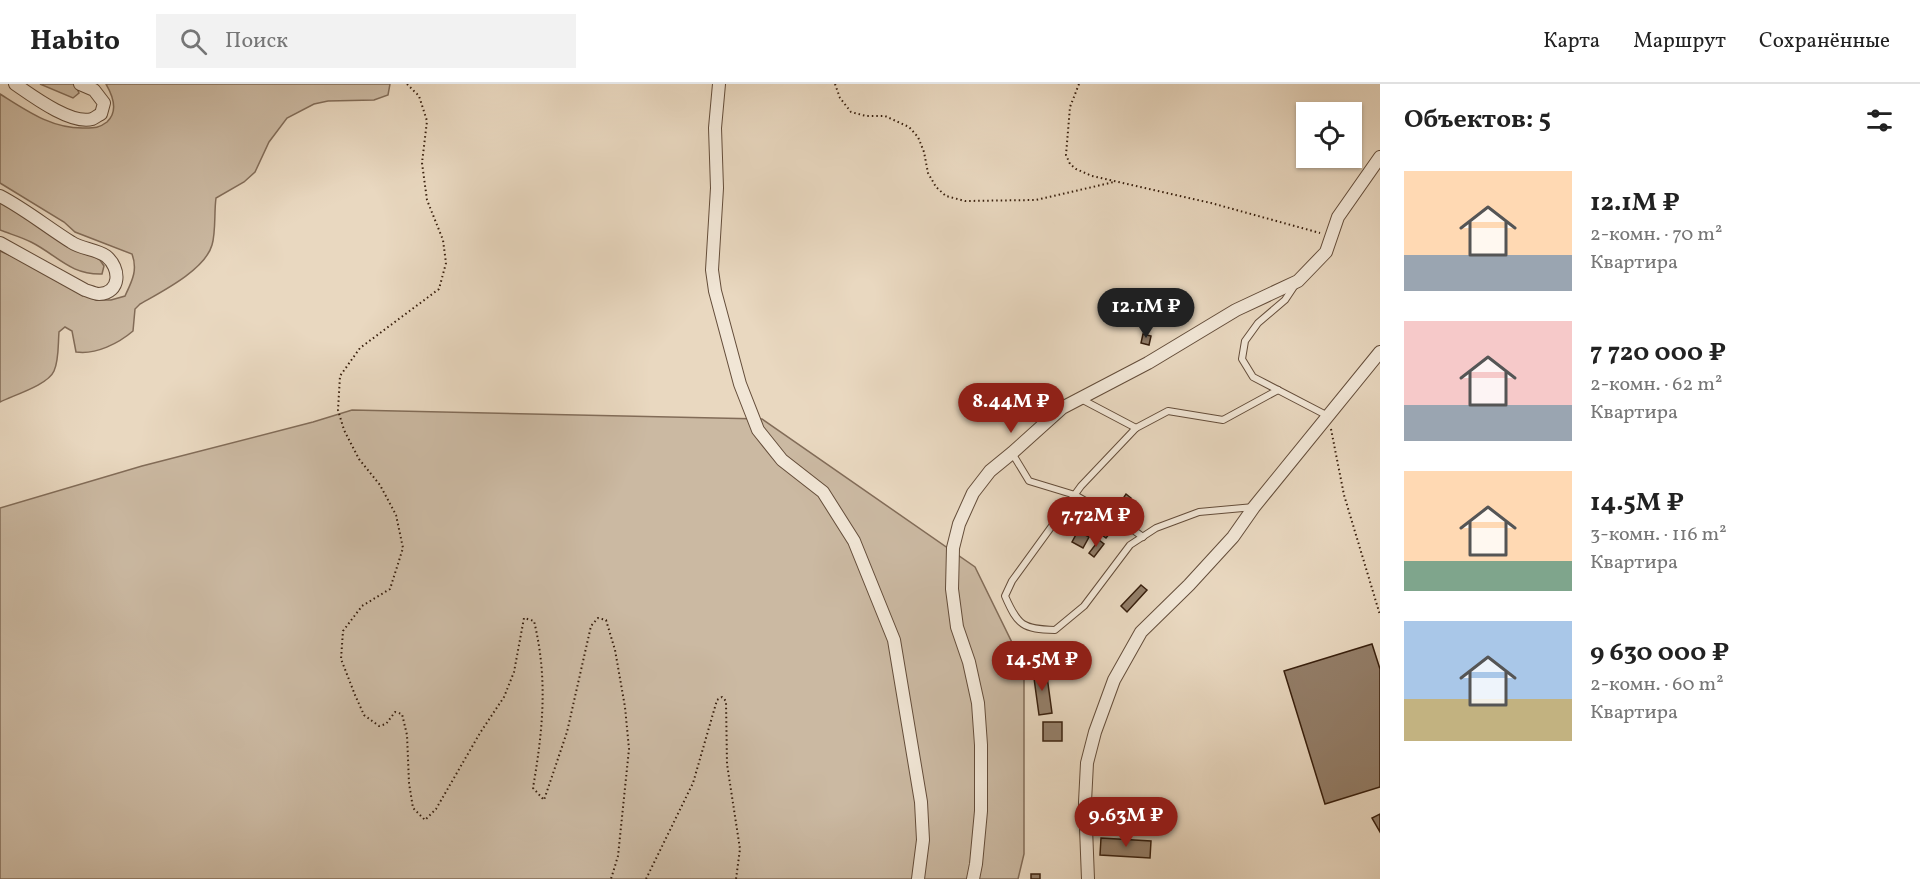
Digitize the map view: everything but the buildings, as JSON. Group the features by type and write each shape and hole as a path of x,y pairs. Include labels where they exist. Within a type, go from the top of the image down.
{"street":[{"path":"15,84 51,109 80,118 92,119 100,114 104,103 94,90 80,84"},
{"path":"719,84 715,128 717,188 712,270 715,291 740,384 758,430 782,460 823,492 854,541 894,640 921,802 922,840 918,879"},
{"path":"973,879 981,811 978,703 969,662 957,627 952,589 953,548 959,524 973,493 990,471 1062,408 1148,363 1236,310 1298,281 1326,252 1338,217 1380,157"},
{"path":"0,196 73,244 105,256 115,267 117,276 110,291 98,294 85,290 0,243"},
{"path":"1088,879 1085,802 1087,763 1095,732 1114,680 1141,632 1233,537 1254,507 1380,352"}],"lane":[{"path":"1298,281 1285,300 1258,323 1245,341 1242,359 1253,377 1329,416"},
{"path":"1254,507 1199,512 1156,528 1130,545 1084,606 1055,630 1033,629 1014,618 1005,596 1012,581 1075,495 1137,428 1168,411 1223,420 1278,390"},
{"path":"1079,398 1137,428"},
{"path":"1012,453 1029,481 1075,495 1143,537"}],"path":[{"path":"407,84 418,96 427,121 422,163 427,200 443,240 446,263 439,289 360,348 340,376 338,410 344,430 359,459 380,485 396,515 403,548 390,589 362,606 343,631 341,659 364,715 379,726 386,724 395,712 402,714 407,735 409,783 413,808 425,820 436,809 480,733 504,698 514,672 524,618 534,621 543,677 542,723 533,788 544,800 567,732 591,626 598,618 606,620 615,650 626,707 629,749 618,856 611,879"},
{"path":"835,84 840,98 851,112 899,121 914,132 924,152 928,173 936,187 946,196 964,201 1036,200 1117,182"},
{"path":"1079,84 1070,107 1066,155 1070,164 1076,169 1092,176 1211,203 1331,236"},
{"path":"1329,416 1344,495 1380,615"},
{"path":"646,879 693,783 710,727 713,707 722,697 726,701 727,764 740,849 736,879"}],"shaded area":[{"path":"40,84 75,84 79,93 73,98"},
{"path":"106,84 390,84 388,95 374,100 328,101 314,104 287,118 269,142 255,172 244,182 216,198 213,240 208,254 192,271 135,309 133,331 107,347 91,352 76,352 72,331 65,327 59,332 57,362 51,376 38,385 0,402 0,251 46,271 81,294 96,300 111,300 125,296 132,280 134,265 132,254 75,232 64,222 0,183 0,94 30,112 62,126 94,128 107,122 113,113 113,98"},
{"path":"0,202 100,260 104,266 102,274 72,268 31,242 0,230"},
{"path":"352,410 762,419 975,567 1024,667 1024,854 1018,879 0,879 0,508 142,466"}]}
